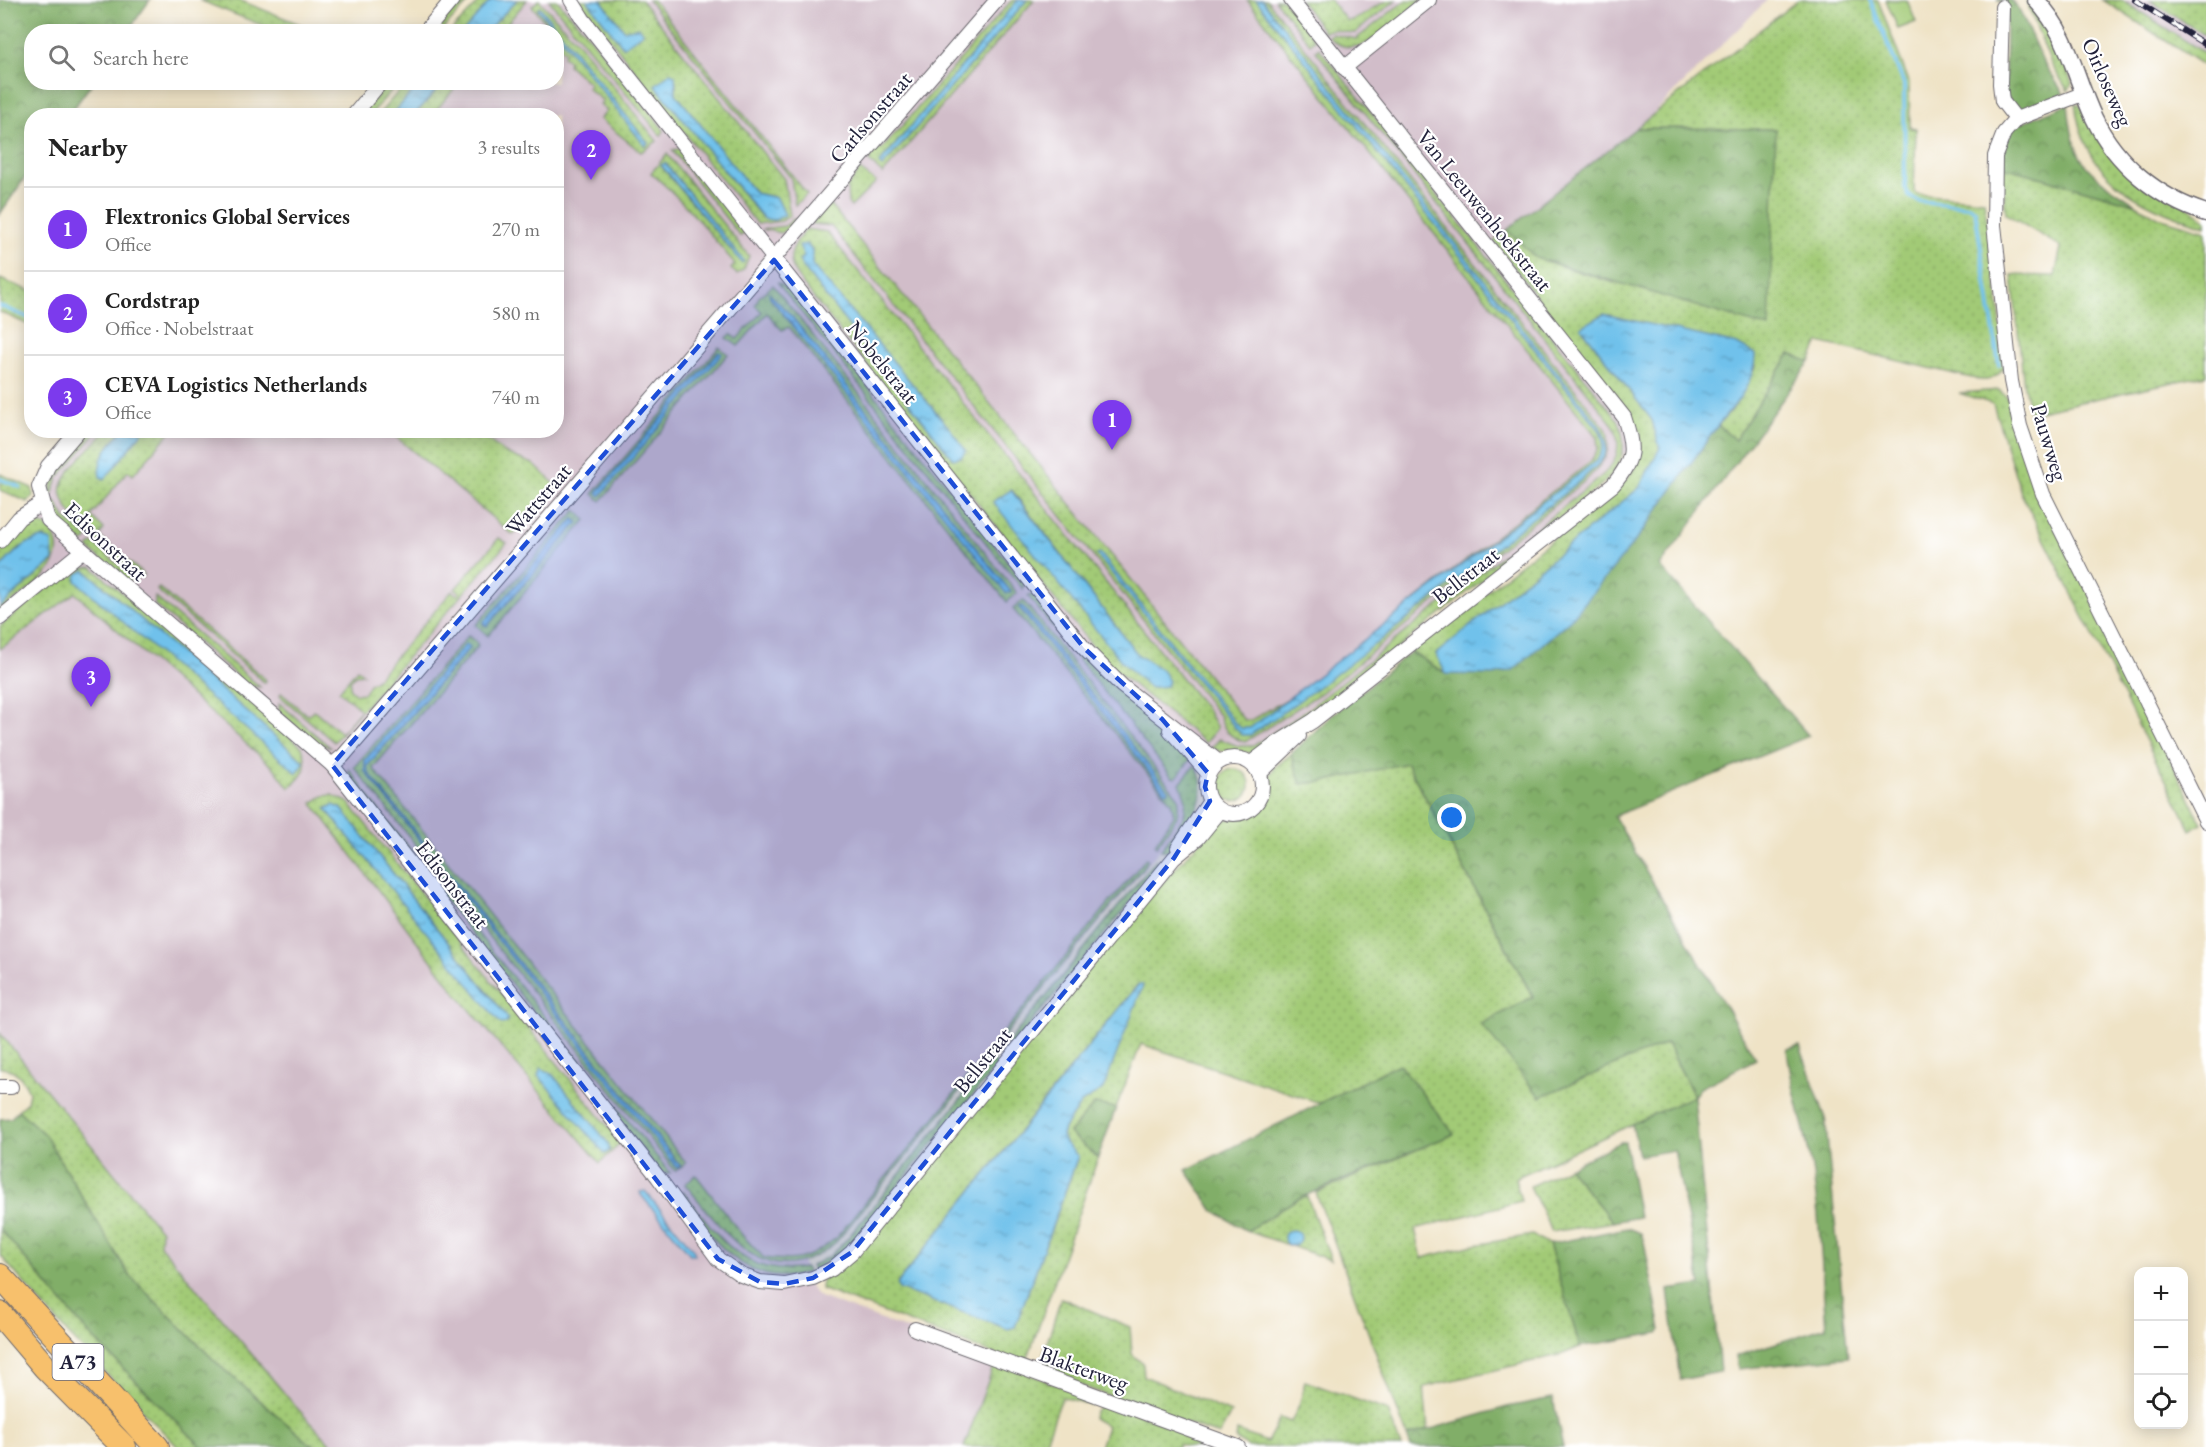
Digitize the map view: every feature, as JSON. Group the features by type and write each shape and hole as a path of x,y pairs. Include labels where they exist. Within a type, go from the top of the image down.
{"highway":[{"name":"A73","path":"0,1276 157,1447"},
{"name":"A73","path":"0,1314 45,1366 124,1447"}],"street":[{"path":"432,24 452,0"},
{"name":"Nobelstraat","path":"563,0 583,19"},
{"name":"Nobelstraat","path":"571,0 583,19 1084,648 1122,686 1219,762"},
{"name":"Carlsonstraat","path":"774,260 997,0"},
{"name":"Van Leeuwenhoekstraat","path":"1291,0 1624,417 1631,438 1632,453"},
{"path":"1344,68 1429,0"},
{"name":"Oirloseweg","path":"2036,0 2064,38 2094,118 2132,172 2162,194 2206,213"},
{"path":"2002,7 2000,84 2002,101 2016,119 2085,93"},
{"path":"360,108 374,90"},
{"name":"Pauwweg","path":"2016,119 2004,133 1995,156 1994,225 2011,381 2020,426 2043,494 2206,821"},
{"name":"Wattstraat","path":"332,765 343,756 774,260"},
{"path":"0,541 20,518 42,503 39,487 45,472 73,438"},
{"name":"Bellstraat","path":"1255,768 1613,485 1627,468 1632,453"},
{"name":"Edisonstraat","path":"42,503 48,520 82,551 332,765 658,1177 718,1259 741,1275 760,1282 784,1284 813,1278"},
{"path":"0,618 82,551"},
{"name":"Nobelstraat","path":"1162,719 1208,773"},
{"path":"1235,758 1255,768 1262,789 1256,803 1244,812 1236,814 1220,811 1210,801 1205,787 1208,773 1219,762 1235,758"},
{"name":"Bellstraat","path":"813,1278 832,1269 852,1252 1174,858 1210,801"},
{"name":"Bellstraat","path":"1174,858 1198,837 1220,811"},
{"name":"Blakterweg","path":"915,1329 1238,1447"}],"highlighted area":[{"path":"774,260 1084,648 1162,719 1208,773 1205,787 1210,801 1174,858 852,1252 813,1278 784,1284 760,1282 718,1259 332,765"}],"shaded area":[{"path":"481,0 1767,0 1519,247 1648,434 1511,554 1265,740 1241,750 1220,747 1193,783 1196,806 829,1248 802,1261 812,1290 820,1297 995,1362 964,1447 334,1447 296,1408 291,1409 0,1048 0,562 51,484 92,438 564,438 564,108 385,108 401,90 564,90 564,24 459,24"},
{"path":"2122,0 2149,0 2206,36 2206,54"}],"green space":[{"path":"0,0 150,0 133,24 24,24 24,90 87,90 74,108 24,108 24,179 0,214"},
{"path":"199,0 239,0 299,24 259,24"},
{"path":"463,0 471,0 448,24 440,24"},
{"path":"481,0 491,0 470,24 458,24"},
{"path":"517,0 527,0 507,24 494,24"},
{"path":"539,0 561,24 553,24 540,7 538,9 550,24 546,24 532,6"},
{"path":"549,0 557,0 584,30 664,130 661,136"},
{"path":"579,0 587,0 623,47 624,30 601,0 641,0 784,179 790,215 782,221 757,224","holes":["676,81 676,94 755,193 777,198 763,219 656,85"]},
{"path":"648,0 653,0 658,6 807,194 795,205 791,178"},
{"path":"1012,0 1018,0 879,164 882,167 1027,0 1034,0 883,174 869,161 876,149 881,150"},
{"path":"1247,0 1267,0 1607,430 1608,446 1602,463 1587,479 1321,693 1245,742 1228,733 1219,715 831,226 811,224 829,203 1244,720 1251,720 1298,693 1591,461 1598,449 1597,437"},
{"path":"1275,0 1283,0 1315,40 1310,44"},
{"path":"1300,0 1330,0 1347,21 1360,17 1382,3 1396,0 1355,33 1351,33 1336,30 1324,32"},
{"path":"1406,0 1422,0 1376,38 1364,44 1351,47 1339,45 1328,36 1332,34 1356,39"},
{"path":"1798,0 1878,0 1909,82 1910,128 1916,129 1914,191 1917,194 1984,200 2005,366 1995,377 1980,380 1819,342 1810,362 1790,354 1735,441 1718,425 1732,410 1756,366 1581,327 1652,420 1660,448 1639,488 1436,654 1446,674 1411,652 1627,479 1641,457 1640,432 1494,241 1507,230 1536,258 1614,283 1776,129 1636,128"},
{"path":"1886,0 1907,0 1916,22 1898,29"},
{"path":"1997,0 2011,0 2020,11 2043,62 2064,94 2023,111 2018,110 2005,96 2006,4"},
{"path":"2026,0 2042,15 2054,37 2072,83 2068,91 2051,64"},
{"path":"2103,0 2122,0 2206,54 2206,67"},
{"path":"2149,0 2206,0 2206,36"},
{"path":"564,27 657,141 641,152 600,119 607,111 600,104 603,101 587,88 589,83 568,65 569,61 564,57 564,41 645,145 564,39"},
{"path":"1319,48 1619,421 1623,446 1617,467 1606,481 1319,711 1252,753 1219,751 1211,748 1220,739 1238,746 1253,746 1308,709 1598,479 1611,465 1618,448 1614,426 1316,51"},
{"path":"382,90 392,90 376,108 367,108"},
{"path":"400,90 414,90 398,108 384,108"},
{"path":"437,90 453,90 438,108 421,108"},
{"path":"2075,103 2080,105 2101,141 2206,220 2206,226 2159,209 2119,185 2090,151 2080,129"},
{"path":"2068,104 2074,142 2086,166 2106,184 2138,205 2001,166 2001,155 2013,126"},
{"path":"1636,128 1776,129 1769,328 1536,258 1507,230"},
{"path":"679,149 746,233 740,236 672,150"},
{"path":"667,154 749,256 744,269 737,274 731,269 735,264 715,240 685,205 651,173","holes":["665,163 744,261 742,263 661,166"]},
{"path":"2001,166 2138,205 2158,217 2206,231 2206,375 2030,413 2024,387 2012,275 2055,276 2061,247 2006,214"},
{"path":"860,170 876,182 851,207 848,203 847,187"},
{"path":"793,219 798,221 781,233 762,229 785,226"},
{"path":"806,229 827,232 1207,710 1217,728 1206,743 1105,662 812,296 791,263 793,248","holes":["807,244 812,250 812,265 951,430 961,457 953,458 802,266 799,260 804,257","1012,490 1138,655 994,501"]},
{"path":"0,279 24,288 24,323 0,312"},
{"path":"777,282 789,288 1024,582 1023,589"},
{"path":"773,285 1017,593 1007,602 789,327 782,330 767,313 738,346 727,338 731,334 737,339 762,312 755,305 759,297","holes":["770,294 792,317 1010,591 770,298"]},
{"path":"719,347 728,354 601,501 593,494","holes":["718,352 721,355 600,495 597,493"]},
{"path":"1790,354 1810,362 1660,566 1809,736 1614,816 1756,1059 1700,1088 1694,1096 1667,1043 1540,1097 1481,1024 1533,997 1407,763 1327,781 1301,784 1291,754 1332,715 1411,652 1447,674 1636,540 1718,425 1735,440"},
{"path":"1999,390 2009,399 2028,466 2202,824 2191,830 2021,493 1993,404 1959,393"},
{"path":"82,438 92,438 58,478 52,495 50,495 54,472"},
{"path":"99,438 116,438 110,445 104,479 137,438 165,438 133,475 128,471 91,516 104,529 99,536 144,575 142,577 106,548 68,509 62,497 62,486 81,457"},
{"path":"397,438 486,438 505,453 533,464 556,485 513,535"},
{"path":"0,474 32,488 33,496 28,502 0,490"},
{"path":"50,502 56,502 65,518 88,538 83,543 60,523"},
{"path":"576,510 586,520 488,636 476,625","holes":["574,519 578,522 487,626 483,624"]},
{"path":"26,523 42,525 52,532 57,547 56,559 42,579 0,611 0,607 53,561 20,547 0,568 0,548 18,528"},
{"path":"499,538 507,543 334,742 280,696 281,693 307,715 314,710 341,733 361,710 339,691 357,669 363,674 355,675 350,681 350,689 356,694 364,693 369,684 375,681 452,591 457,595 460,593 455,589"},
{"path":"93,543 136,580 127,581 88,548"},
{"path":"92,567 302,747 305,765 302,775 289,788 275,769 75,593 0,649 0,626 71,569","holes":["85,570 304,762 298,772 84,588"]},
{"path":"159,588 266,680 265,683 157,590"},
{"path":"1028,596 1037,596 1087,661 1190,760 1176,778 1172,777"},
{"path":"155,597 260,687 249,686 155,605"},
{"path":"1023,600 1179,798 1177,817 1157,846 1155,844 1174,815 1171,802 1013,609","holes":["1022,606 1167,791 1019,607"]},
{"path":"468,636 476,641 478,646 373,768 686,1163 675,1171 354,767","holes":["470,647 367,766 368,772 680,1165 678,1168 365,771 365,760"]},
{"path":"279,703 331,748 317,743 279,712"},
{"path":"1291,754 1301,784 1327,781 1406,762 1533,998 1666,1042 1694,1096 1515,1178 1521,1201 1415,1229 1422,1258 1469,1246 1532,1235 1549,1244 1580,1347 1563,1354 1424,1387 1428,1430 1407,1436 1316,1193 1454,1134 1399,1064 1320,1103 1141,1044 1116,1108 1095,1104 1069,1133 1098,1158 1028,1357 1020,1364 821,1289 822,1279 1160,885 1219,821 1249,815 1258,809 1264,801 1268,779 1274,768","holes":["1138,984 1100,1091 1081,1103 1064,1128 1062,1136 1065,1143 1078,1157 1015,1327 1008,1329 899,1289 897,1285 900,1280"]},
{"path":"1195,765 1202,789 1196,811 1168,851 1161,850 1184,816 1186,800 1180,783"},
{"path":"349,769 378,809 670,1173 661,1173 349,778"},
{"path":"1234,769 1245,774 1250,785 1245,796 1234,801 1223,796 1218,785 1223,774"},
{"path":"332,795 348,802 621,1143 600,1163 460,998 312,803 323,796","holes":["333,806 341,808 508,1018 506,1023 501,1023 326,809","541,1068 553,1075 608,1143 610,1150 606,1154 539,1075"]},
{"path":"1146,858 1148,860 1141,870 1000,1041 998,1039"},
{"path":"1156,860 1159,864 1143,887 1013,1045 1007,1044"},
{"path":"0,1033 161,1231 160,1245 296,1407 334,1447 314,1447 220,1366 129,1275 45,1135 18,1110 27,1102 29,1092 18,1075 5,1068 0,1068"},
{"path":"1800,1046 1825,1116 1848,1357 1738,1369 1736,1356 1826,1327 1816,1194 1787,1049"},
{"path":"988,1052 990,1054 836,1242 811,1258 789,1264 769,1262 750,1254 733,1240 685,1184 696,1175 742,1235 764,1258 786,1260 811,1255 836,1238"},
{"path":"993,1059 997,1066 845,1250 813,1271 811,1266 830,1256 847,1239"},
{"path":"1399,1064 1454,1134 1297,1199 1247,1231 1214,1211 1186,1170"},
{"path":"1694,1096 1720,1372 1680,1380 1668,1290 1701,1285 1674,1150 1639,1156 1632,1124"},
{"path":"1095,1104 1116,1108 1098,1158 1069,1133"},
{"path":"18,1110 45,1135 129,1275 220,1366 314,1447 202,1447 89,1334 0,1229 0,1119 11,1118"},
{"path":"1620,1142 1625,1142 1639,1217 1613,1222 1568,1168"},
{"path":"1568,1168 1613,1222 1552,1232 1530,1186"},
{"path":"683,1191 720,1237 748,1260 764,1266 783,1269 805,1268 808,1272 787,1276 768,1275 734,1258 719,1245 681,1198"},
{"path":"1307,1196 1331,1260 1247,1231 1297,1199"},
{"path":"1627,1228 1641,1233 1644,1242 1661,1330 1658,1333 1580,1347 1549,1244"},
{"path":"0,1229 89,1334 202,1447 178,1447 68,1334 0,1255"},
{"path":"1061,1298 1130,1327 1132,1354 1143,1364 1144,1376 1231,1413 1219,1435 1043,1372 1041,1362"},
{"path":"995,1362 1088,1396 1090,1405 1062,1397 1044,1447 964,1447"},
{"path":"1305,1381 1388,1411 1401,1447 1249,1447 1236,1440 1237,1431 1267,1442 1280,1418 1291,1422 1300,1403"},
{"path":"1553,1398 1563,1447 1411,1447 1407,1436 1507,1407"},
{"path":"1105,1402 1228,1447 1188,1447 1179,1444 1178,1447 1100,1447 1107,1426 1093,1418 1094,1413"}],"water":[{"path":"491,0 517,0 494,24 470,24"},
{"path":"587,0 601,0 624,30 639,27 643,33 623,47"},
{"path":"1018,0 1027,0 882,167 879,164"},
{"path":"1256,0 1262,0 1598,424 1605,436 1606,444 1605,453 1598,465 1423,607 1285,711 1250,735 1242,735 1097,555 1100,553 1236,724 1241,728 1250,728 1597,460 1603,442 1600,431"},
{"path":"540,7 554,24 550,24 538,9"},
{"path":"564,37 648,143 645,146 564,42"},
{"path":"670,73 675,75 676,94 755,193 777,198 785,215 775,220 764,219 655,85"},
{"path":"414,90 437,90 420,108 398,108"},
{"path":"665,163 744,261 742,263 661,165"},
{"path":"807,244 812,250 812,265 951,430 966,451 961,457 953,459 802,266 799,260 804,257 799,245"},
{"path":"769,293 792,317 1011,592 1006,593"},
{"path":"1604,314 1737,344 1755,354 1752,374 1737,401 1636,540 1573,617 1513,670 1493,675 1446,674 1436,654 1639,488 1660,448 1652,420 1581,327"},
{"path":"719,352 722,354 600,496 597,493"},
{"path":"116,438 137,438 105,479 100,477 99,471 102,458"},
{"path":"1011,490 1138,655 1162,670 1169,681 1166,686 1150,688 1122,662 993,502"},
{"path":"574,519 578,522 487,626 483,623"},
{"path":"43,538 52,541 53,561 0,607 0,568 24,545"},
{"path":"85,570 304,762 297,773 76,581 77,574"},
{"path":"1022,606 1168,790 1165,792 1019,607"},
{"path":"466,644 470,647 367,766 368,772 680,1166 677,1168 365,771 365,760"},
{"path":"333,805 341,808 508,1018 506,1023 501,1024 326,809"},
{"path":"1139,984 1143,985 1142,988 1103,1089 1081,1103 1064,1128 1062,1136 1065,1143 1078,1156 1015,1327 1008,1329 899,1289 897,1285 900,1280"},
{"path":"541,1068 553,1075 608,1143 610,1150 605,1154 538,1075"},
{"path":"645,1191 693,1249 695,1255 690,1254 641,1195 640,1192"},
{"path":"1292,1230 1298,1232 1300,1238 1298,1244 1292,1246 1286,1244 1284,1238 1286,1232"}],"waterway":[{"path":"1870,0 1904,84 1905,187 1909,196 1918,201 1968,206 1975,210 1999,365"},
{"path":"0,306 24,316"},
{"path":"0,479 20,487"}],"railway":[{"path":"2135,0 2206,45"}],"place":[{"name":"Cordstrap","path":"591,180"},
{"name":"Flextronics Global Services","path":"1112,450"},
{"name":"CEVA Logistics Netherlands","path":"91,707"}]}
